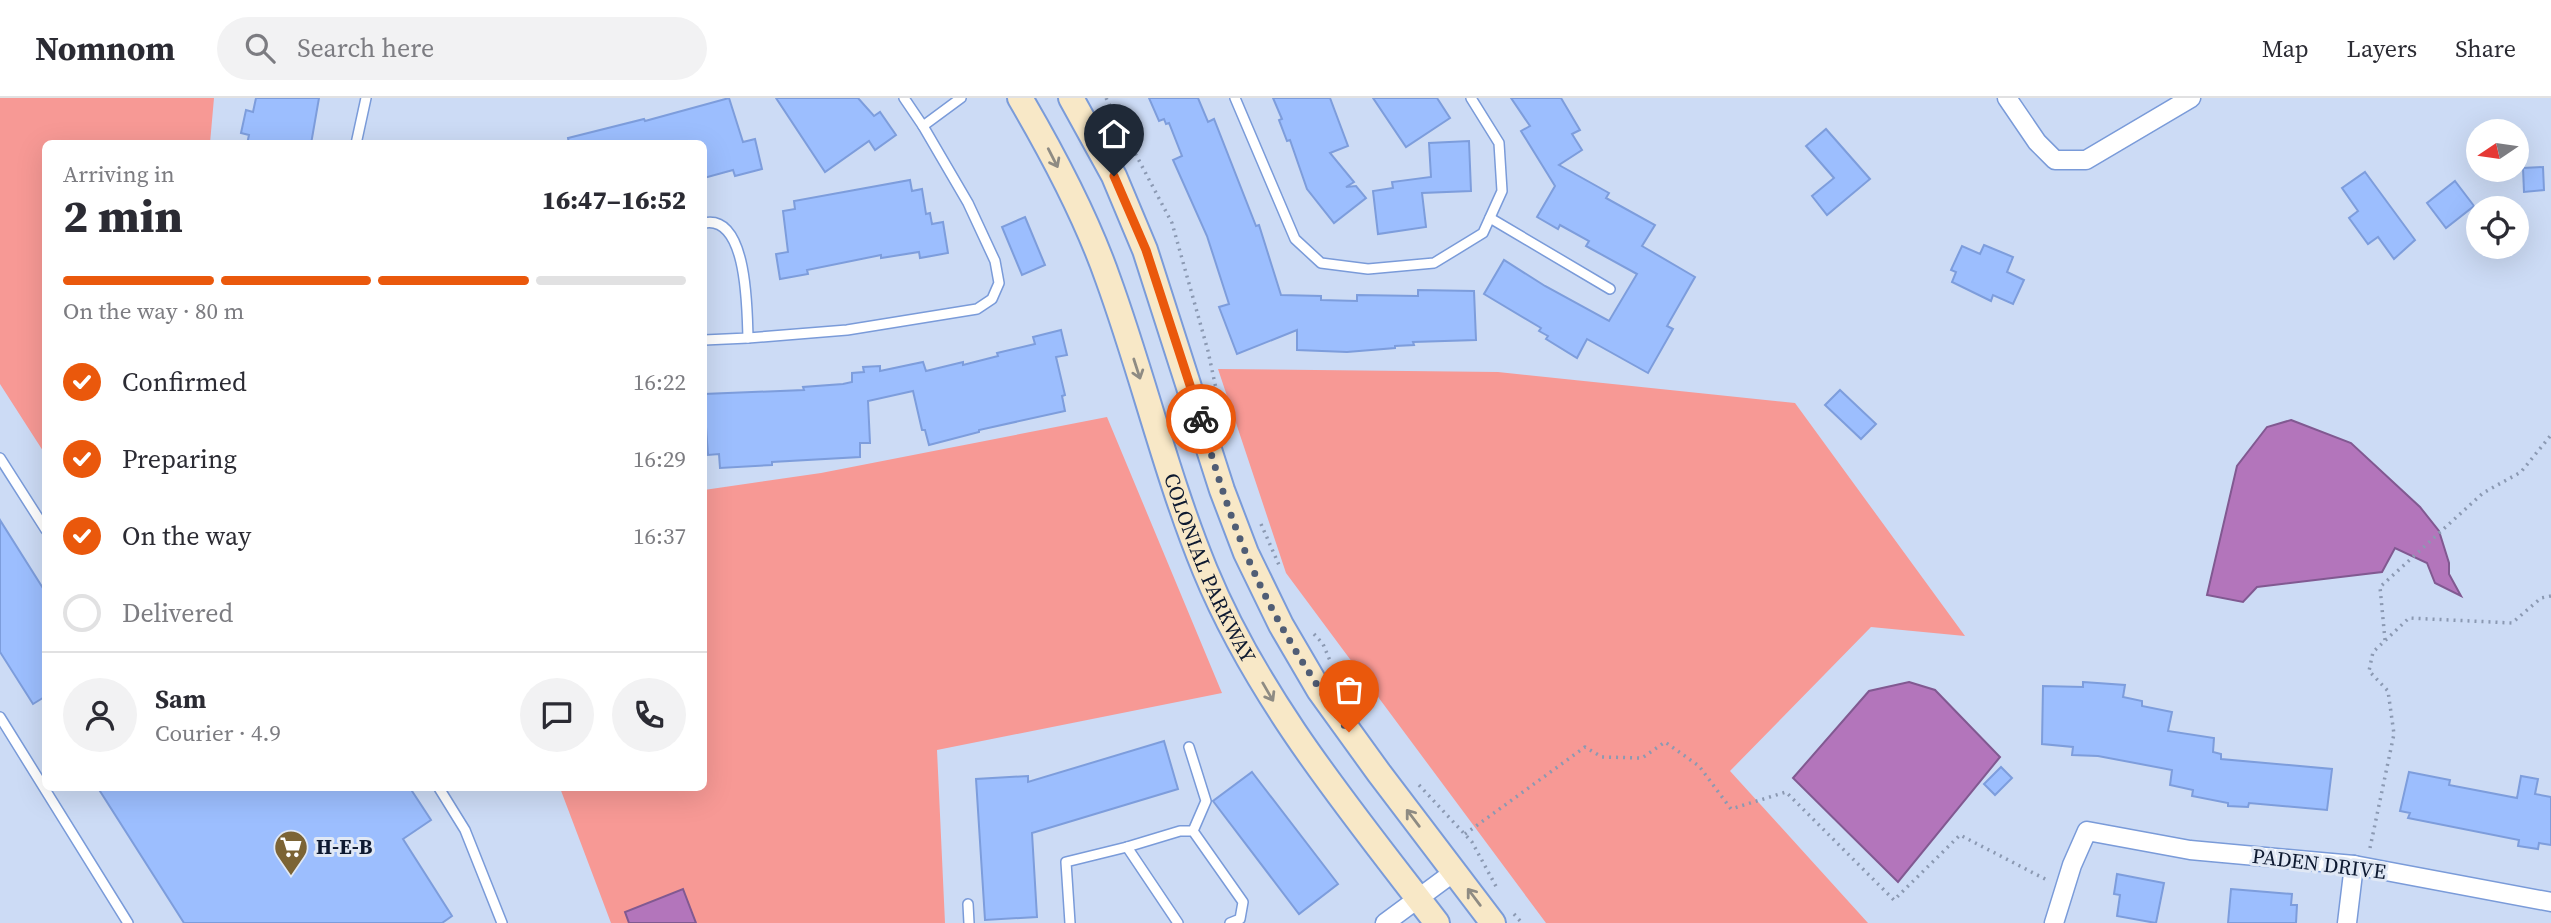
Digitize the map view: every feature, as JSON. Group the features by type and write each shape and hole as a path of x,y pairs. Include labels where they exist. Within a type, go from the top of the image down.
{"street":[{"name":"COLONIAL PARKWAY","path":"1020,98 1083,216 1108,278 1181,508 1206,572 1241,645 1280,712 1437,923"},
{"name":"COLONIAL PARKWAY","path":"1072,98 1114,176 1146,250 1222,490 1246,553 1281,625 1326,700 1454,872 1502,916"},
{"path":"2007,98 2037,142 2055,160 2086,160 2190,98"},
{"name":"PADEN DRIVE","path":"2064,890 2087,831 2190,850 2360,866 2551,902"},
{"path":"2347,923 2360,866"},
{"path":"1385,923 1454,872"},
{"path":"2054,923 2064,890"}],"lane":[{"path":"357,140 366,98"},
{"path":"707,340 847,330 977,309 992,299 999,283 995,261 968,203 904,98"},
{"path":"923,126 961,98"},
{"path":"1235,98 1295,239 1321,263 1368,269 1434,263 1483,233 1502,191 1499,143 1471,98"},
{"path":"1490,218 1610,289"},
{"path":"707,222 727,230 735,241 746,285 748,338"},
{"path":"0,458 42,524"},
{"path":"0,717 42,785"},
{"path":"1189,747 1206,802 1193,831"},
{"path":"46,791 128,923"},
{"path":"441,791 465,830 502,923"},
{"path":"1070,923 1066,862 1180,831 1193,831"},
{"path":"1193,831 1243,902 1240,919 1230,923"},
{"path":"1127,847 1178,923"},
{"path":"968,904 969,923"}],"path":[{"path":"1106,98 1172,223 1208,351 1219,403"},
{"path":"2385,640 2380,587 2483,493 2521,472 2551,435"},
{"path":"1258,518 1279,566"},
{"path":"2360,866 2394,734 2388,691 2369,671 2373,652 2409,618 2512,623 2541,598 2551,596"},
{"path":"1314,634 1332,666"},
{"path":"1465,834 1586,747 1602,757 1642,758 1665,742 1699,766 1731,808 1786,792 1894,900 1960,835 2064,890"},
{"path":"1412,778 1472,842 1499,891"},
{"path":"1502,916 1522,923"}],"shaded area":[{"path":"0,98 214,98 210,140 42,140 42,449 0,384"},
{"path":"1218,369 1498,372 1795,403 1965,636 1871,627 1730,771 1868,923 1546,923 1286,573"},
{"path":"1107,417 1222,693 937,750 945,923 611,923 561,791 707,791 707,490 821,473"},
{"path":"2291,420 2351,443 2420,507 2439,531 2449,563 2449,574 2461,596 2435,583 2427,563 2395,548 2382,572 2257,587 2243,602 2207,595 2237,466 2267,427"},
{"path":"1909,682 1935,690 2000,757 1898,882 1793,778 1869,691"},
{"path":"683,889 696,923 629,923 625,912"}],"building":[{"path":"256,98 319,98 312,140 248,140 249,135 241,133 246,110 253,112"},
{"path":"729,98 743,142 755,139 762,169 735,176 733,170 707,177 707,140 568,140 644,119 645,121"},
{"path":"776,98 858,98 874,116 880,112 896,135 875,150 869,141 825,172"},
{"path":"1149,98 1198,98 1208,122 1214,119 1256,226 1259,225 1281,295 1321,296 1321,300 1357,301 1357,295 1418,296 1418,290 1474,291 1476,340 1413,342 1414,345 1395,348 1347,352 1297,350 1297,330 1237,354 1219,307 1229,304 1207,236 1173,160 1182,156 1169,123 1166,124 1164,119 1159,121"},
{"path":"1273,98 1330,98 1348,146 1330,153 1354,182 1346,187 1356,186 1366,198 1334,223 1307,189"},
{"path":"1373,98 1437,98 1450,118 1406,147"},
{"path":"1511,98 1561,98 1580,130 1572,134 1582,150 1559,165 1609,193 1606,198 1655,225 1642,246 1695,277 1667,326 1673,329 1648,373 1587,339 1577,358 1546,339 1548,336 1539,331 1541,328 1484,294 1504,260 1609,321 1637,274 1586,246 1589,241 1560,225 1558,229 1537,217 1555,186 1521,131 1530,126"},
{"path":"1826,129 1870,179 1827,215 1812,196 1834,178 1806,146"},
{"path":"1469,141 1471,191 1422,193 1426,227 1378,234 1373,191 1393,188 1392,182 1431,177 1429,143"},
{"path":"2543,167 2544,190 2524,192 2524,182 2529,182 2529,168"},
{"path":"2365,172 2415,240 2394,259 2378,237 2368,244 2349,218 2358,211 2342,188"},
{"path":"910,180 912,191 922,189 926,214 930,213 932,224 943,222 948,253 920,258 919,252 881,258 881,255 807,270 808,274 780,279 776,254 788,252 783,211 795,209 794,201"},
{"path":"2455,181 2466,196 2466,212 2446,228 2427,203"},
{"path":"1025,217 1045,265 1022,275 1002,227"},
{"path":"1984,245 2013,257 2007,272 2024,280 2013,304 1993,295 1991,301 1952,282 1956,272 1951,270 1962,246 1980,254"},
{"path":"1061,330 1067,355 1056,357 1065,395 1062,396 1065,411 979,430 929,445 925,430 922,430 913,391 868,401 870,443 860,443 860,457 720,468 719,454 708,455 707,394 804,390 803,387 843,384 852,382 852,373 864,372 863,367 880,366 880,371 923,362 926,371 963,362 963,365 1035,344 1033,337"},
{"path":"1840,390 1876,424 1861,439 1825,405"},
{"path":"0,520 42,587 42,698 33,704 0,652"},
{"path":"2083,682 2125,685 2123,697 2142,701 2142,706 2172,712 2168,731 2214,738 2213,752 2221,754 2221,759 2332,769 2327,810 2249,803 2248,807 2228,806 2228,803 2192,796 2193,790 2170,785 2172,770 2098,756 2072,755 2073,747 2042,744 2043,686 2083,687"},
{"path":"1164,741 1178,789 1032,833 1037,917 985,920 976,779 1028,776 1028,782"},
{"path":"2001,767 2012,778 1995,795 1984,784"},
{"path":"1252,772 1338,884 1299,914 1213,801"},
{"path":"2409,772 2450,780 2449,785 2517,798 2521,776 2538,779 2535,794 2551,797 2551,845 2539,843 2538,849 2518,846 2519,840 2408,818 2410,813 2400,811"},
{"name":"H-E-B","path":"100,791 412,791 431,820 403,839 452,916 442,923 184,923"},
{"path":"2117,874 2164,883 2156,923 2117,916 2120,895 2114,894"},
{"path":"2231,889 2292,894 2291,905 2297,905 2296,923 2228,923"}],"way so far":[{"path":"1201,419 1222,490 1246,553 1281,625 1319,690 1349,732"}],"place":[{"name":"H-E-B","path":"291,877"}],"route":[{"path":"1114,176 1146,250 1201,419"}]}
